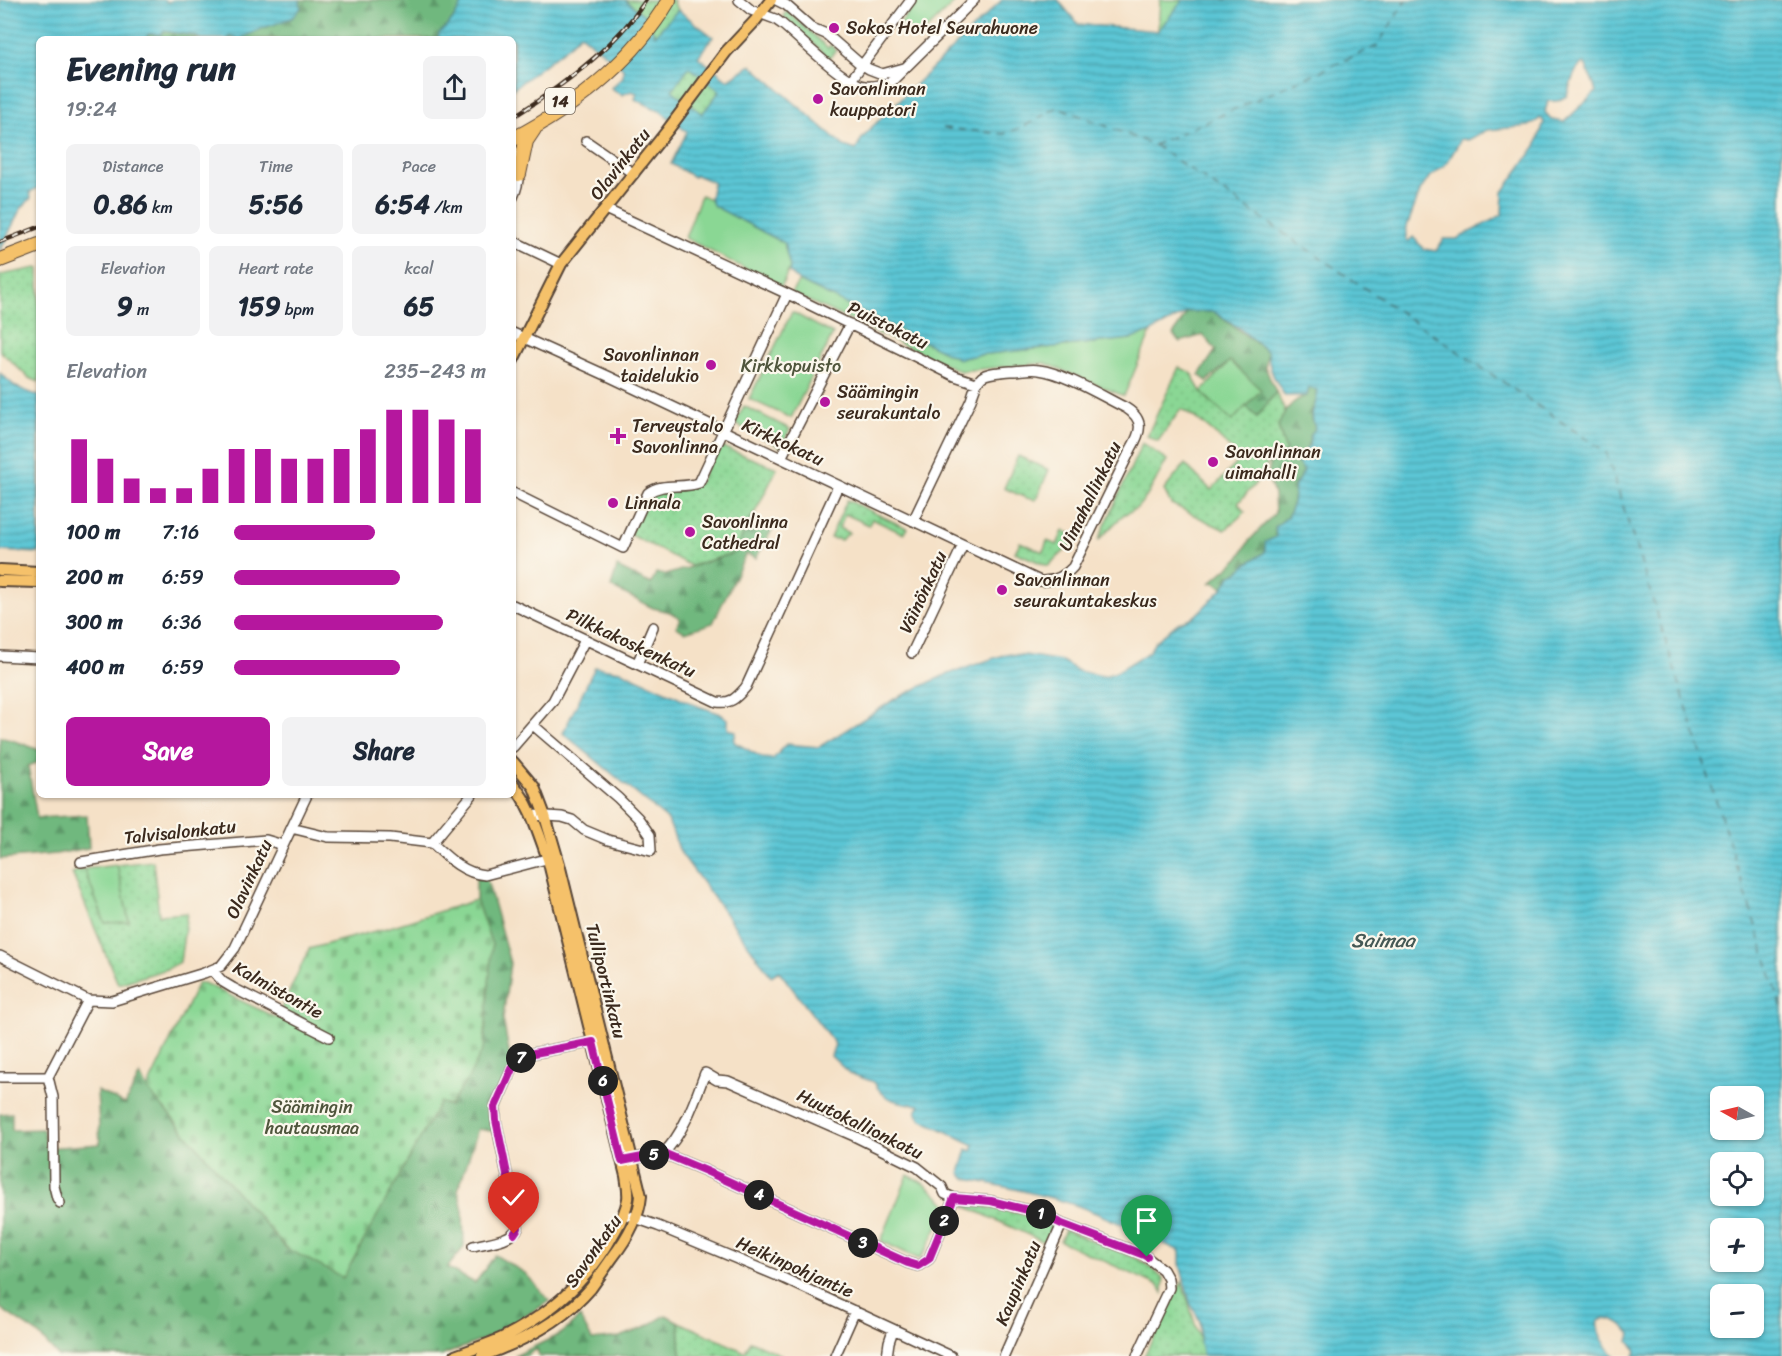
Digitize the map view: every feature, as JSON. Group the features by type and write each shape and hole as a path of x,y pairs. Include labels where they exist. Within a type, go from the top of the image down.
{"highway":[{"name":"14","path":"516,128 607,71 628,55 667,0"},
{"name":"14","path":"516,137 580,97 607,71"},
{"path":"517,166 526,141 535,127"},
{"path":"0,260 36,245"}],"main road":[{"name":"Olavinkatu","path":"518,335 561,264 634,174 726,52 771,0"},
{"path":"0,570 36,572"},
{"path":"0,581 36,582"},
{"name":"Tulliportinkatu","path":"516,766 534,788 545,816 552,857 628,1160 641,1196 636,1218"},
{"name":"Tulliportinkatu","path":"516,788 552,857"},
{"name":"Tulliportinkatu","path":"624,1214 628,1201 628,1160"},
{"name":"Savonkatu","path":"454,1356 501,1339 567,1295 581,1281 607,1246 624,1214"},
{"name":"Savonkatu","path":"482,1356 504,1348 536,1331 574,1304 590,1289 617,1251 636,1218"}],"street":[{"path":"739,0 751,10 775,19 840,74 865,86 884,85 892,81 974,0"},
{"path":"776,0 786,5 812,28 826,34 874,72 882,74 906,68"},
{"path":"851,80 911,0"},
{"path":"586,141 634,174"},
{"name":"Puistokatu","path":"605,209 955,376 976,383"},
{"path":"516,242 561,264"},
{"path":"516,495 622,548 648,493 655,487 691,486 699,483 787,294"},
{"path":"781,458 850,324"},
{"name":"Kirkkokatu","path":"518,335 1040,581"},
{"name":"Uimahallinkatu","path":"976,383 982,375 990,373 1037,369 1054,373 1133,412 1140,424 1138,439 1073,567 1058,579 1040,581"},
{"path":"913,521 971,400 976,383"},
{"name":"Pilkkakoskenkatu","path":"516,606 717,702 736,700 746,687 838,486"},
{"name":"Väinönkatu","path":"912,653 963,545"},
{"path":"637,664 653,627"},
{"path":"516,744 553,701 585,640"},
{"path":"0,656 36,658"},
{"path":"532,815 572,820 584,830 608,840 651,851 650,835 638,818 533,725"},
{"name":"Olavinkatu","path":"212,970 221,966 235,948 306,798"},
{"path":"432,843 470,798"},
{"path":"291,828 328,837 390,838 432,843 452,862 476,875 485,875 552,857"},
{"name":"Talvisalonkatu","path":"81,862 159,849 266,840 283,845"},
{"path":"1,959 88,1000 112,1001 212,970"},
{"name":"Kalmistontie","path":"212,970 223,982 233,988 329,1037"},
{"path":"60,1203 54,1186 53,1096 48,1077 88,1000"},
{"path":"473,1246 508,1237 518,1228 495,1107 512,1069 521,1057 529,1054 598,1041"},
{"name":"Huutokallionkatu","path":"663,1153 673,1145 679,1135 705,1072 717,1080 728,1082 843,1131 917,1167 942,1187 945,1194 954,1198"},
{"path":"0,1077 48,1077"},
{"path":"628,1160 663,1153 918,1266 929,1259 954,1198 991,1201 1029,1210 1144,1255 1162,1270 1168,1279 1169,1288 1137,1356"},
{"name":"Heikinpohjantie","path":"624,1214 767,1272 951,1356"},
{"name":"Kaupinkatu","path":"1005,1356 1062,1224"},
{"path":"835,1356 855,1311"},
{"path":"887,1356 893,1330"}],"green space":[{"path":"300,0 464,0 454,18 438,36 246,36 301,8"},
{"path":"625,0 674,0 673,3 678,10 655,35 644,15"},
{"path":"918,0 957,0 919,37 900,23"},
{"path":"1160,0 1183,0 1158,31"},
{"path":"787,11 828,48 831,45 836,50 829,58 783,16"},
{"path":"164,31 194,36 148,36 150,34 161,35"},
{"path":"689,67 720,91 702,114 671,90"},
{"path":"701,195 710,199 714,206 784,243 790,267 781,287 685,238"},
{"path":"36,268 36,381 29,378 0,351 0,275"},
{"path":"799,281 959,359 1131,339 1151,332 1124,396 1045,363 960,371 791,293"},
{"path":"1188,311 1214,312 1268,352 1265,367 1276,392 1257,417 1246,406 1261,390 1230,361 1207,381 1199,375 1216,350 1203,335 1180,342 1173,335"},
{"name":"Kirkkopuisto","path":"792,312 833,334 791,418 749,399"},
{"path":"1230,361 1261,390 1232,421 1201,392"},
{"path":"1179,367 1193,374 1203,394 1232,421 1246,406 1257,417 1276,392 1285,411 1278,426 1286,453 1271,458 1255,484 1238,503 1245,512 1225,530 1171,504 1164,490 1185,464 1211,490 1241,459 1220,438 1181,409 1158,441 1147,436"},
{"path":"1309,388 1317,390 1312,411 1315,428 1309,445 1297,462 1304,471 1295,485 1293,503 1287,517 1275,527 1276,537 1265,552 1230,576 1223,588 1213,582 1210,583 1239,558 1249,541 1275,513 1274,495 1268,476 1271,458 1286,452 1278,426 1289,407 1297,400 1307,396"},
{"path":"744,406 790,429 781,447 735,424"},
{"path":"1142,443 1167,460 1147,496 1137,508 1123,515 1098,541"},
{"path":"717,445 777,468 734,553 691,566 629,534 648,493 699,483"},
{"path":"1018,456 1049,470 1036,500 1004,488"},
{"path":"847,500 907,528 904,534 872,519 869,525 845,514 839,528 849,533 841,540 830,538"},
{"path":"751,518 773,528 756,558 746,554 713,623 685,632 676,627 680,618 670,612 653,608 611,587 617,567 651,584 656,573 666,575 734,553"},
{"path":"1063,531 1077,536 1071,545 1048,566 1015,552 1020,542 1043,552 1047,541 1057,545"},
{"path":"0,737 36,749 36,763 28,766 37,818 87,815 89,848 56,854 0,859"},
{"path":"153,861 159,915 187,913 180,962 167,969 118,984 72,873 84,869 105,923 129,921 117,865"},
{"path":"117,865 129,922 105,923 84,869"},
{"path":"476,875 485,875 487,880 510,963 503,1019 512,1069 495,1107 498,1132 478,1129 458,1190 463,1210 464,1247 447,1268 475,1283 495,1255 525,1273 550,1301 493,1336 441,1356 58,1356 38,1334 0,1308 0,1114 12,1113 12,1130 43,1129 46,1148 100,1144 97,1091 125,1104 140,1075 147,1089 286,1248 440,1102 450,1106 492,945 476,900"},
{"name":"Säämingin hautausmaa","path":"476,900 492,945 484,1047 468,1079 449,1106 440,1102 343,1278 286,1248 147,1089 198,983 204,983 277,1018 309,949"},
{"path":"908,1175 925,1184 948,1205 926,1250 919,1259 881,1241"},
{"path":"963,1205 1033,1216 1056,1228 1048,1244"},
{"path":"1065,1230 1138,1259 1152,1268 1164,1280 1163,1293 1159,1286 1060,1241"},
{"path":"1182,1282 1205,1356 1144,1356"},
{"path":"666,1315 679,1322 681,1356 539,1356 537,1349 525,1356 515,1356 562,1333 580,1317 592,1340 620,1337 644,1328"},
{"path":"679,1322 745,1352 750,1341 784,1356 681,1356"}],"water":[{"path":"0,0 164,0 168,2 174,0 300,0 301,8 292,18 246,36 194,36 164,31 161,35 149,34 147,36 36,36 36,189 30,192 31,198 20,210 0,251"},
{"name":"Saimaa","path":"464,0 625,0 644,15 655,35 678,10 713,37 698,57 728,80 751,65 844,146 856,150 870,129 1002,0 1058,0 1078,24 1158,31 1183,0 1782,0 1782,1356 1634,1356 1636,1351 1629,1341 1631,1334 1612,1319 1603,1318 1598,1320 1598,1330 1605,1344 1615,1356 1203,1356 1200,1343 1200,1321 1190,1303 1180,1264 1180,1251 1064,1201 964,1178 960,1173 967,1149 972,1151 974,1145 920,1119 916,1112 920,1105 888,1098 874,1082 849,1073 831,1056 835,1044 779,971 771,976 680,852 668,820 563,733 595,667 621,671 721,714 728,720 728,729 736,731 734,742 763,758 773,759 787,744 819,747 897,698 943,676 1006,654 1062,661 1078,671 1103,676 1115,673 1149,652 1155,642 1178,623 1195,616 1223,588 1230,576 1265,552 1265,542 1276,537 1275,527 1287,517 1293,503 1295,485 1304,471 1297,462 1309,445 1315,428 1312,415 1317,390 1309,388 1307,396 1285,396 1271,370 1268,352 1239,328 1214,312 1188,312 1151,332 1131,339 959,359 799,281 789,272 790,267 784,243 714,206 710,199 713,182 696,175 694,177 671,164 687,132 660,111 635,99 637,93 631,91 622,95 611,88 623,77 623,68 580,34 516,87 516,36 438,36 451,22","holes":["1584,62 1596,92 1564,122 1552,120 1545,112 1548,101 1557,101 1567,96 1577,69","689,67 720,91 702,114 672,90","1541,118 1544,122 1536,146 1503,192 1502,215 1457,239 1444,239 1436,251 1424,249 1413,237 1409,241 1406,239 1406,229 1421,189 1429,178 1447,163 1461,139 1468,140 1487,130 1529,126"]},
{"path":"0,373 16,387 36,395 36,553 0,551"}],"ferry route":[{"path":"943,128 1004,134 1025,126 1058,107 1154,145 1377,46 1406,0"},
{"path":"1154,145 1606,452 1782,1009"}],"railway":[{"path":"516,115 550,93 603,50 633,18 646,0"},
{"path":"0,242 36,228"}],"place":[{"name":"Sokos Hotel Seurahuone","path":"834,28"},
{"name":"Savonlinnan kauppatori","path":"818,99"},
{"name":"Savonlinnan taidelukio","path":"711,365"},
{"name":"Säämingin seurakuntalo","path":"825,402"},
{"name":"Terveystalo Savonlinna","path":"618,436"},
{"name":"Savonlinnan uimahalli","path":"1213,462"},
{"name":"Linnala","path":"613,503"},
{"name":"Savonlinna Cathedral","path":"690,532"},
{"name":"Savonlinnan seurakuntakeskus","path":"1002,590"}],"route":[{"path":"514,1234 518,1228 495,1107 512,1069 521,1057 593,1042 622,1161 663,1153 918,1266 929,1259 954,1198 991,1201 1036,1212 1147,1257"}]}
